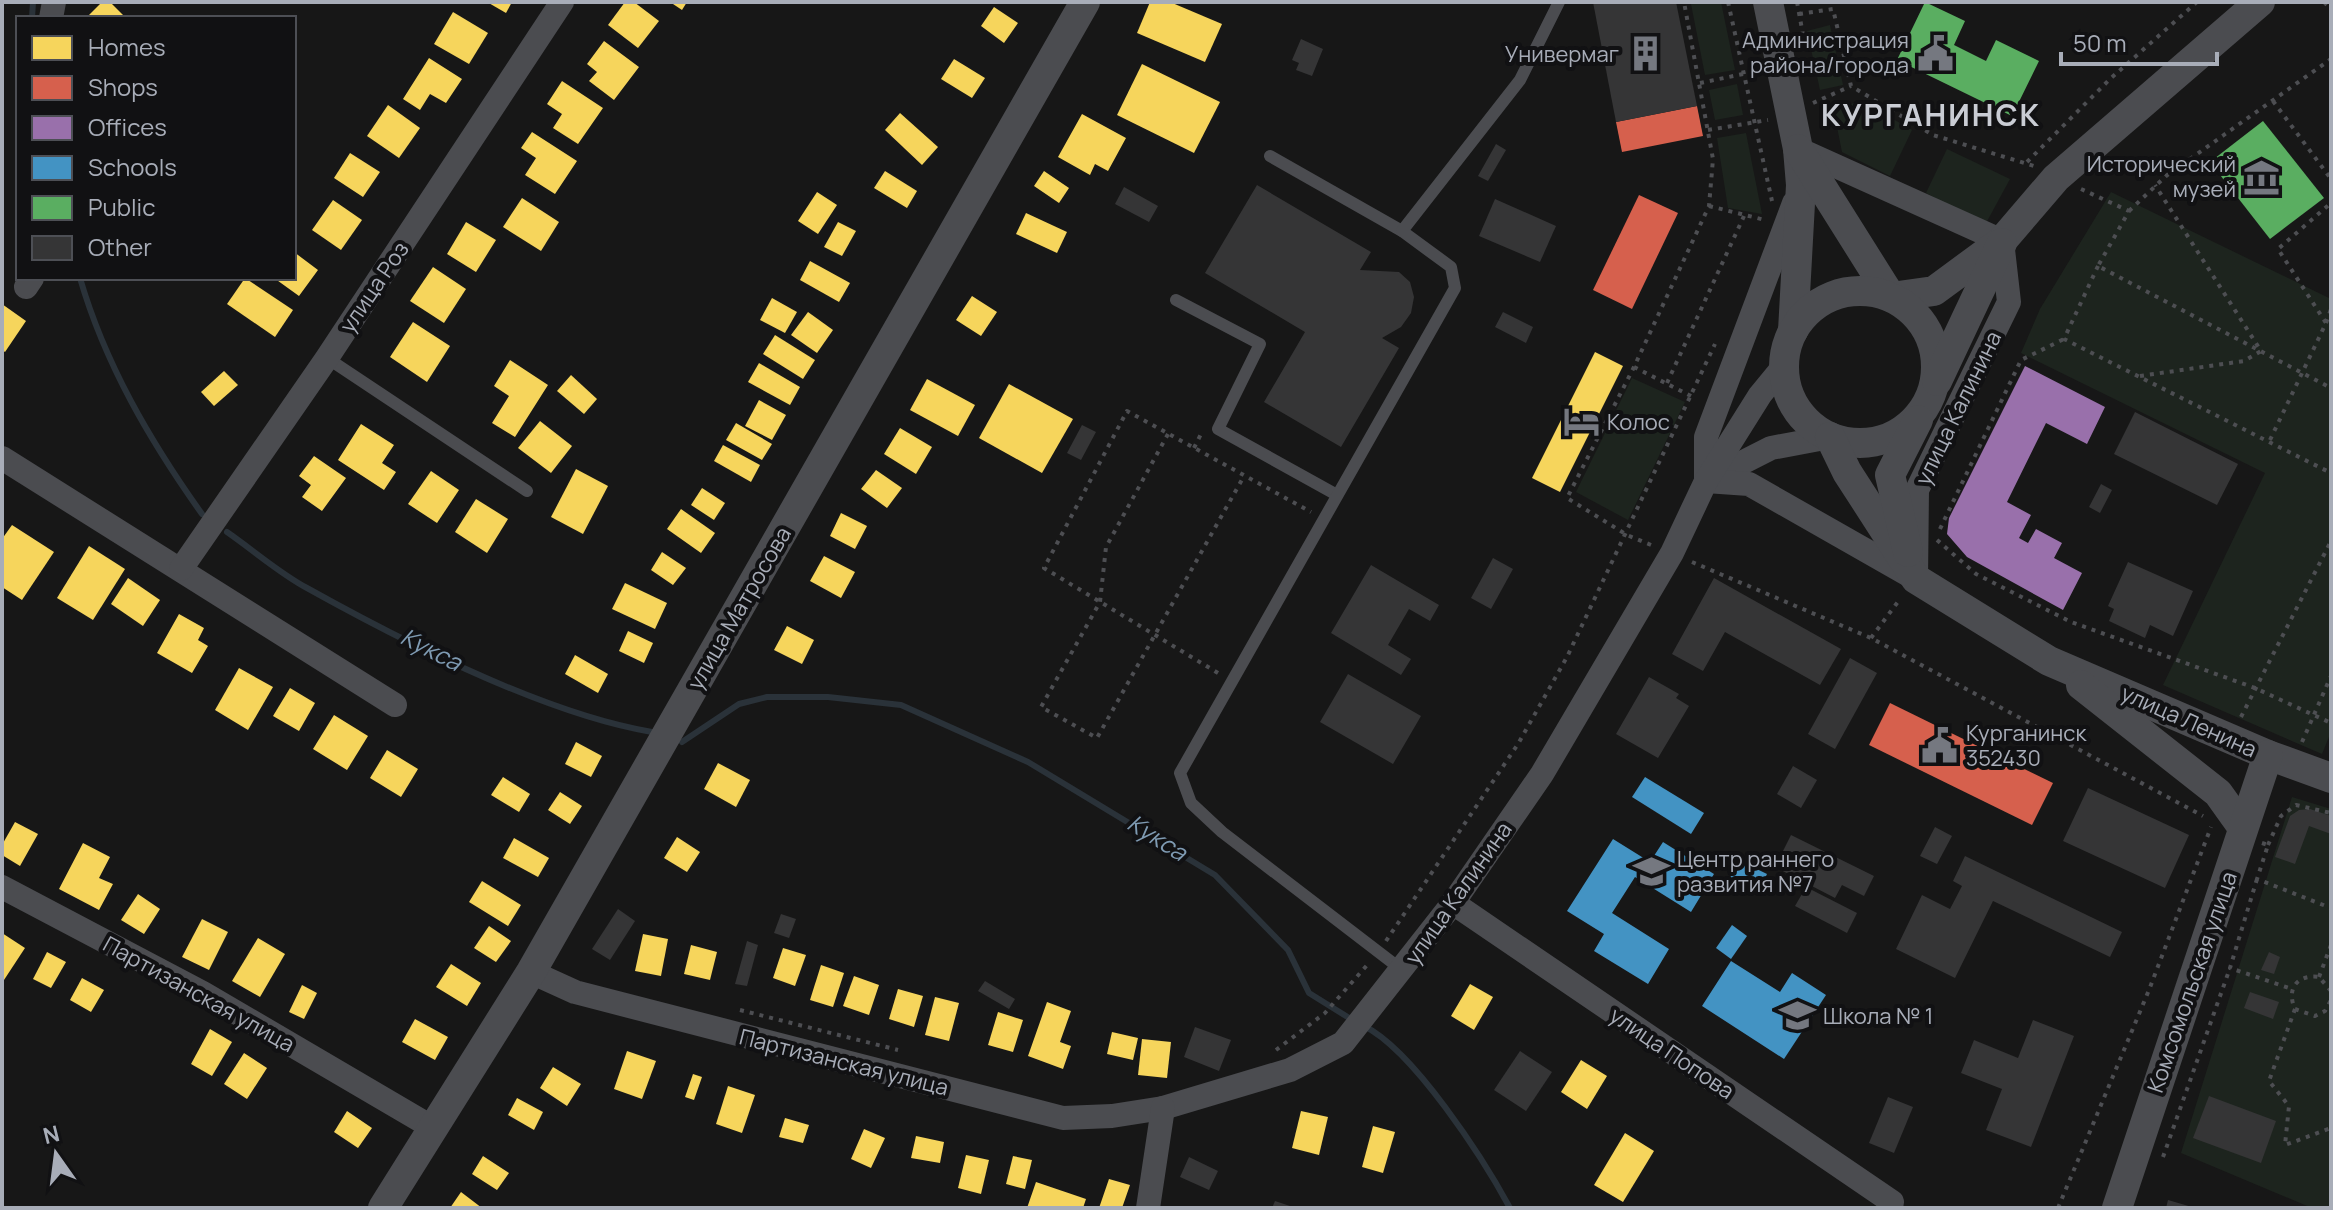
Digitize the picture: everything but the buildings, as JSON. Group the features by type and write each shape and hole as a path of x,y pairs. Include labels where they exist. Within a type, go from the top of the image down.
{"street":[{"name":"улица Роз","path":"181,569 327,358 562,2"},
{"name":"улица Матросова","path":"383,1208 531,972 1085,2"},
{"path":"1768,2 1798,149 1801,185 1793,331 1783,367 1787,389 1796,409 1811,425 1830,437"},
{"name":"улица Калинина","path":"1891,297 1934,291 2002,241 2056,178 2260,2"},
{"path":"1798,149 2002,241"},
{"path":"1798,149 1891,297 1916,316 1932,342 1936,362 1927,403 1890,475 1916,579"},
{"name":"улица Калинина","path":"1706,481 1706,437 1801,185"},
{"name":"улица Калинина","path":"1927,403 2002,241"},
{"name":"улица Калинина","path":"1916,579 1917,490 2009,302 2002,241"},
{"path":"1793,331 1817,302 1841,293 1866,291 1891,297"},
{"name":"улица Калинина","path":"1163,1108 1290,1070 1343,1043 1374,1007 1453,903 1542,774 1672,553 1706,481 1760,395 1783,367"},
{"path":"1706,481 1771,448 1830,437 1857,442 1885,439 1916,418 1927,403"},
{"name":"улица Ленина","path":"1830,437 1847,472 1916,579"},
{"path":"2,458 395,705"},
{"name":"улица Ленина","path":"1706,481 1749,484 1916,579 2049,661 2218,793 2251,836"},
{"name":"улица Ленина","path":"2049,661 2331,778"},
{"name":"Комсомольская улица","path":"2117,1208 2280,759"},
{"name":"Партизанская улица","path":"2,887 203,993 435,1129"},
{"name":"улица Попова","path":"1453,903 1892,1205"},
{"name":"Партизанская улица","path":"531,972 575,992 1063,1118 1112,1116 1163,1108"},
{"path":"1148,1208 1163,1108"}],"lane":[{"path":"1402,231 1520,80 1559,2"},
{"path":"1270,156 1402,231 1451,267 1455,288 1180,773 1191,803 1222,832 1403,971"},
{"path":"1176,300 1260,344 1218,429 1337,495"},
{"path":"327,358 527,491"}],"path":[{"path":"1684,2 1713,159 1709,206 1634,367 1567,498 1627,535 1871,638 2213,821 2149,990 2058,1208"},
{"path":"1728,2 1773,207"},
{"path":"1797,2 1808,62"},
{"path":"2027,162 2110,79 2197,2"},
{"path":"2324,2 2331,9"},
{"path":"2129,211 2155,185 2331,59"},
{"path":"1700,83 1743,74"},
{"path":"2272,101 2331,179"},
{"path":"1708,130 1753,124"},
{"path":"2138,377 2244,361 2261,351 2155,185"},
{"path":"2326,323 2278,249 2331,203"},
{"path":"1709,206 1777,221"},
{"path":"1667,383 1744,216"},
{"path":"1761,234 1763,220"},
{"path":"1871,638 1916,579 2021,360 2064,339 2098,266"},
{"path":"2270,440 2331,309"},
{"path":"2064,339 2331,473"},
{"path":"1273,1052 1325,1013 1378,952 1518,744 1567,657 1716,343"},
{"path":"1634,367 1691,396"},
{"path":"1231,681 1044,568 1127,411 1323,519"},
{"path":"1168,434 1106,547 1100,602 1041,707 1097,738 1244,476"},
{"path":"1935,539 1976,574 2071,622 2255,688 2331,723"},
{"path":"2230,737 2331,541"},
{"path":"2280,759 2313,716 2331,676"},
{"path":"2161,1163 2230,968 2257,879 2251,836 2296,805 2331,813"},
{"path":"2257,879 2331,908"},
{"path":"2319,977 2331,945"},
{"path":"2230,968 2292,989"},
{"path":"2331,991 2319,977 2308,975 2298,980 2292,989 2295,1009 2269,1081 2289,1106 2285,1145 2331,1128"},
{"path":"2295,1009 2315,1016 2325,1011 2331,1000"},
{"path":"737,1009 904,1052"},
{"path":"2325,1011 2331,1016"}],"shaded area":[{"path":"1721,2 1735,70 1705,75 1691,4"},
{"path":"1830,25 1843,85 1820,90 1807,31"},
{"path":"1737,84 1743,115 1715,120 1709,90"},
{"path":"1860,100 1912,130 1890,176 1842,152 1834,112"},
{"path":"1746,133 1762,214 1728,208 1717,138"},
{"path":"1947,149 2010,179 1985,225 1926,193"},
{"path":"2111,192 2331,299 2331,732 2322,754 2163,685 2265,473 2021,353 2040,309"},
{"path":"1632,378 1685,402 1628,520 1576,492"},
{"path":"2292,797 2331,809 2331,1208 2312,1208 2181,1153"}],"waterway":[{"name":"Кукса","path":"32,16 33,2"},
{"name":"Кукса","path":"81,280 102,341 131,401 202,514"},
{"name":"Кукса","path":"227,532 297,582 430,653 566,710 652,732"},
{"name":"Кукса","path":"682,742 739,704 767,697 828,697 901,705 1028,762 1215,875 1288,950 1309,993 1354,1021"},
{"name":"Кукса","path":"1364,1026 1383,1039 1425,1081 1465,1135 1510,1208"}],"place":[{"name":"Администрация района/города","path":"1935,53"},
{"name":"Универмаг","path":"1645,54"},
{"name":"Исторический музей","path":"2262,177"},
{"name":"Колос","path":"1581,422"},
{"name":"Курганинск 352430","path":"1940,746"},
{"name":"Центр раннего развития №7","path":"1651,872"},
{"name":"Школа № 1","path":"1797,1016"}],"district":[{"name":"КУРГАНИНСК","path":"1931,116"}]}
